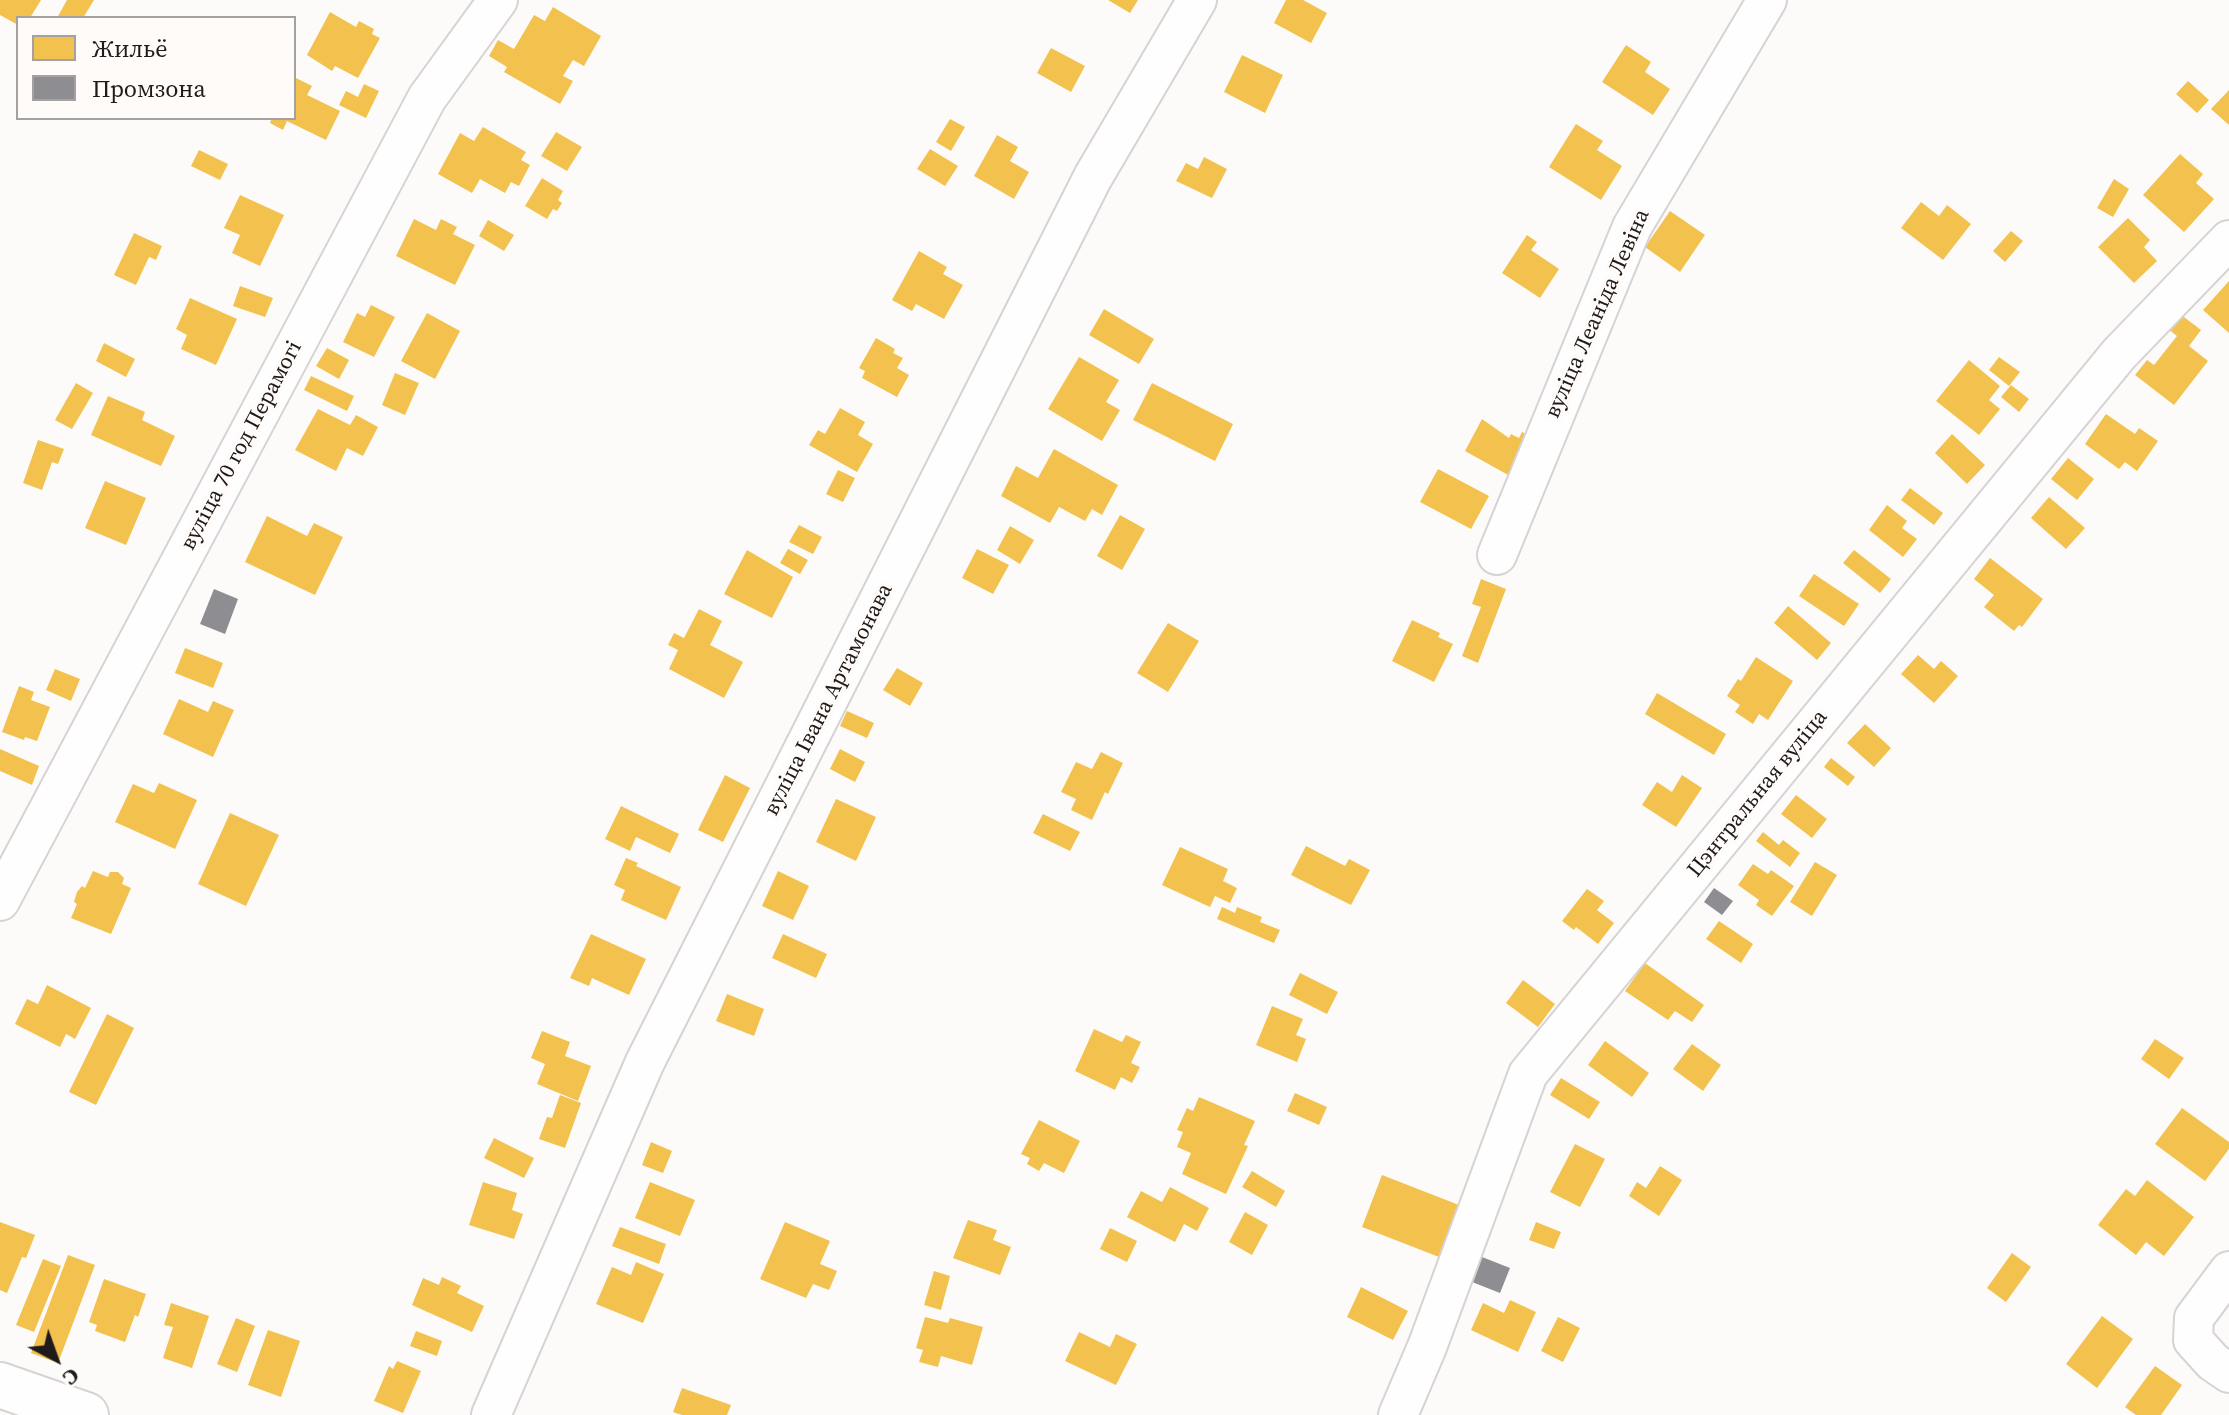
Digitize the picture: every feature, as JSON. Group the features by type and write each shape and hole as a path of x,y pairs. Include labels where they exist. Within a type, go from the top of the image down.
{"main road":[{"path":"0,1385 86,1415"}],"street":[{"name":"вуліца 70 год Перамогі","path":"0,901 427,98 498,0"},
{"name":"вуліца Івана Артамонава","path":"491,1415 645,1062 1093,177 1197,0"},
{"name":"вуліца Леаніда Левіна","path":"1497,555 1632,227 1767,0"},
{"name":"Цэнтральная вуліца","path":"1398,1415 1427,1347 1528,1074 2119,354 2229,240"},
{"path":"2229,1271 2194,1318 2193,1340 2213,1362 2229,1373"}],"building: Жильё":[{"path":"0,0 41,0 31,16 16,16 16,24 0,15"},
{"path":"67,0 94,0 84,16 58,16"},
{"path":"1108,0 1138,0 1130,13"},
{"path":"1286,0 1303,0 1327,13 1311,43 1274,23"},
{"path":"553,7 601,36 584,66 573,60 563,76 573,81 560,104 504,72 507,67 489,56 498,40 514,49 534,15 545,21"},
{"path":"330,12 356,27 359,21 374,29 372,34 380,38 358,78 335,66 332,71 307,55"},
{"path":"1626,45 1651,62 1645,72 1670,89 1653,115 1602,82"},
{"path":"1051,48 1085,66 1071,92 1037,73"},
{"path":"1242,55 1283,75 1265,113 1224,92"},
{"path":"296,78 312,86 307,95 340,111 326,140 287,121 283,130 270,123 271,120 296,120"},
{"path":"2188,81 2209,100 2197,113 2176,94"},
{"path":"364,84 379,91 366,118 339,105 346,91 358,97"},
{"path":"2229,90 2229,125 2211,109"},
{"path":"950,119 965,127 951,151 936,142"},
{"path":"1576,124 1603,141 1597,150 1622,166 1601,200 1549,167"},
{"path":"483,127 526,152 521,160 530,165 519,186 511,182 505,193 480,179 472,193 438,174 460,133 474,141"},
{"path":"556,132 582,147 567,171 541,156"},
{"path":"997,135 1018,147 1010,161 1029,172 1014,199 974,176"},
{"path":"930,149 958,166 945,186 917,169"},
{"path":"199,150 228,164 220,180 191,166"},
{"path":"2180,154 2203,174 2196,183 2214,199 2184,232 2143,195"},
{"path":"1204,157 1227,169 1212,198 1176,181 1186,163 1198,169"},
{"path":"542,178 563,191 558,200 562,203 557,211 553,209 547,219 525,206"},
{"path":"2114,179 2129,189 2113,217 2097,208"},
{"path":"240,195 284,215 260,266 232,253 240,235 224,228"},
{"path":"1921,202 1939,216 1947,205 1971,224 1943,260 1901,228"},
{"path":"1670,211 1705,235 1680,272 1645,247"},
{"path":"2128,218 2150,240 2144,247 2157,261 2134,283 2098,247"},
{"path":"414,219 436,230 441,219 457,227 453,234 475,245 455,285 396,256"},
{"path":"488,220 514,235 504,251 479,236"},
{"path":"2011,231 2023,241 2005,262 1993,251"},
{"path":"134,233 162,246 156,260 149,257 136,285 114,275"},
{"path":"1527,235 1537,242 1531,250 1559,269 1540,298 1502,273"},
{"path":"919,251 947,267 943,274 963,285 944,319 916,304 912,311 892,300"},
{"path":"2229,281 2229,333 2203,310"},
{"path":"240,286 273,298 265,317 233,306"},
{"path":"190,298 237,319 216,365 181,349 187,335 176,329"},
{"path":"371,305 395,317 374,357 343,342 357,313 365,317"},
{"path":"1104,309 1154,339 1139,364 1089,335"},
{"path":"427,313 460,331 435,379 401,361"},
{"path":"2180,314 2201,330 2189,346 2208,361 2174,405 2135,375 2147,360 2154,365 2177,336 2168,329"},
{"path":"876,338 895,349 893,353 903,358 897,368 909,375 897,397 862,378 865,371 859,368"},
{"path":"104,343 135,359 126,377 96,361"},
{"path":"327,348 349,360 339,379 316,366"},
{"path":"1079,357 1119,380 1106,402 1120,410 1102,441 1048,409"},
{"path":"1999,357 2020,372 2009,386 1989,370"},
{"path":"1969,360 2000,386 1989,400 2000,409 1979,435 1936,401"},
{"path":"395,373 419,383 405,415 382,405"},
{"path":"311,376 354,396 347,411 304,390"},
{"path":"76,383 93,393 72,429 55,420"},
{"path":"1152,383 1233,424 1215,461 1133,420"},
{"path":"2011,385 2029,399 2019,412 2001,397"},
{"path":"108,396 145,412 142,420 175,436 161,466 91,435"},
{"path":"840,408 865,422 858,435 873,444 857,472 809,445 818,430 825,434"},
{"path":"318,409 350,425 356,415 378,427 363,456 347,448 336,471 295,450"},
{"path":"2106,414 2135,434 2139,428 2158,441 2137,471 2125,462 2119,469 2085,444"},
{"path":"1482,419 1509,438 1511,434 1519,438 1522,432 1532,437 1510,476 1465,451"},
{"path":"1952,434 1985,465 1967,484 1935,453"},
{"path":"38,440 64,449 58,464 52,462 42,490 23,483"},
{"path":"1054,449 1118,485 1102,515 1092,509 1085,521 1059,507 1050,523 1001,496 1016,466 1038,478"},
{"path":"2068,458 2094,479 2077,500 2051,479"},
{"path":"1438,469 1489,496 1471,529 1420,502"},
{"path":"838,470 855,478 843,502 826,494"},
{"path":"105,481 146,498 126,545 85,528"},
{"path":"1910,488 1943,513 1934,525 1901,500"},
{"path":"2049,497 2085,528 2066,549 2031,518"},
{"path":"1887,505 1907,521 1902,528 1917,539 1903,557 1869,530"},
{"path":"1120,515 1145,529 1122,570 1097,556"},
{"path":"267,516 307,536 314,523 343,537 315,595 245,562"},
{"path":"799,525 822,537 813,554 789,542"},
{"path":"1010,526 1034,540 1020,564 997,550"},
{"path":"788,549 808,560 800,574 780,563"},
{"path":"977,549 1009,565 993,594 962,578"},
{"path":"747,550 793,577 772,618 724,594"},
{"path":"1854,550 1891,579 1880,593 1843,563"},
{"path":"1990,558 2043,599 2022,627 2019,625 2014,631 1984,607 1994,595 1974,579"},
{"path":"1814,574 1859,604 1844,626 1799,596"},
{"path":"1481,579 1506,589 1478,663 1462,656 1481,607 1472,604"},
{"path":"1788,606 1831,643 1817,660 1774,623"},
{"path":"699,609 722,621 710,645 743,662 724,698 669,669 678,650 668,645 674,633 684,638"},
{"path":"1412,620 1440,633 1438,637 1453,644 1434,682 1392,661"},
{"path":"1168,623 1199,641 1168,692 1137,673"},
{"path":"185,648 223,663 213,688 175,673"},
{"path":"1918,655 1934,669 1941,661 1958,676 1934,703 1901,674"},
{"path":"1756,657 1793,681 1768,720 1759,714 1753,724 1735,712 1740,705 1727,696"},
{"path":"897,668 923,683 910,706 883,690"},
{"path":"55,669 80,679 71,701 46,690"},
{"path":"19,686 34,692 31,700 50,707 37,741 2,732"},
{"path":"1657,693 1726,734 1714,755 1645,714"},
{"path":"179,699 208,712 213,701 234,710 213,757 163,734"},
{"path":"847,711 874,723 867,738 840,726"},
{"path":"1865,724 1891,748 1874,767 1847,743"},
{"path":"0,749 39,766 32,785 0,771"},
{"path":"840,749 865,762 855,782 830,769"},
{"path":"1101,752 1123,763 1092,820 1071,810 1076,799 1061,792 1076,762 1092,769"},
{"path":"1831,758 1855,777 1848,786 1824,767"},
{"path":"725,775 750,788 723,842 698,830"},
{"path":"1682,775 1702,788 1676,827 1642,805 1657,782 1672,792"},
{"path":"159,783 197,800 175,849 115,822 133,784 154,793"},
{"path":"1796,795 1827,819 1812,838 1781,814"},
{"path":"836,799 876,817 856,861 816,842"},
{"path":"621,806 679,834 670,853 636,837 630,851 605,839"},
{"path":"230,813 279,835 246,906 198,884"},
{"path":"1043,814 1080,832 1070,851 1033,833"},
{"path":"1763,832 1779,845 1783,840 1800,853 1790,867 1756,841"},
{"path":"1306,846 1345,866 1349,859 1370,870 1351,905 1291,875"},
{"path":"1180,847 1228,869 1223,881 1237,888 1230,903 1215,896 1210,907 1162,885"},
{"path":"626,858 638,863 636,866 681,887 666,920 621,900 625,890 614,885"},
{"path":"1815,862 1837,875 1812,916 1790,902"},
{"path":"1753,864 1768,874 1771,870 1794,886 1772,916 1756,905 1759,900 1738,885"},
{"path":"93,871 108,877 110,872 118,872 124,878 122,884 131,888 111,934 71,918 77,904 74,902 77,892 82,886 85,888"},
{"path":"778,871 809,886 793,920 762,906"},
{"path":"1587,889 1604,901 1597,910 1614,923 1598,944 1576,927 1574,930 1562,921"},
{"path":"1222,907 1235,913 1237,907 1262,917 1260,922 1280,930 1274,943 1217,919"},
{"path":"1719,921 1753,944 1741,963 1706,939"},
{"path":"591,934 646,959 629,995 592,978 589,986 570,978"},
{"path":"783,934 827,954 816,978 772,958"},
{"path":"1645,963 1704,1005 1692,1022 1675,1011 1668,1020 1625,991"},
{"path":"1300,973 1338,992 1327,1014 1289,995"},
{"path":"1523,980 1555,1004 1538,1027 1506,1003"},
{"path":"47,985 91,1008 75,1039 66,1034 60,1047 15,1024 27,999 38,1004"},
{"path":"727,994 764,1009 754,1036 716,1021"},
{"path":"1272,1006 1303,1019 1296,1035 1306,1039 1297,1062 1256,1045"},
{"path":"107,1014 134,1028 96,1105 69,1092"},
{"path":"1094,1029 1122,1042 1126,1035 1141,1042 1131,1063 1140,1067 1132,1083 1121,1077 1115,1090 1075,1071"},
{"path":"542,1031 570,1042 565,1056 591,1066 578,1101 537,1084 545,1064 531,1058"},
{"path":"2155,1039 2184,1058 2169,1079 2141,1059"},
{"path":"1605,1041 1649,1073 1632,1097 1588,1065"},
{"path":"1692,1044 1721,1065 1703,1091 1673,1069"},
{"path":"1561,1078 1600,1102 1589,1119 1550,1095"},
{"path":"1295,1093 1327,1107 1319,1125 1287,1111"},
{"path":"560,1095 581,1103 565,1148 539,1139 547,1117 552,1118"},
{"path":"1199,1097 1255,1121 1244,1145 1248,1146 1226,1194 1182,1174 1191,1153 1177,1147 1183,1132 1177,1130 1187,1108 1193,1111"},
{"path":"2182,1108 2229,1142 2229,1149 2205,1181 2155,1144"},
{"path":"1039,1120 1080,1141 1064,1173 1044,1163 1039,1171 1027,1164 1030,1158 1021,1154"},
{"path":"494,1138 534,1158 524,1178 484,1158"},
{"path":"651,1142 672,1151 663,1173 642,1165"},
{"path":"1575,1144 1605,1159 1580,1207 1550,1192"},
{"path":"1660,1166 1682,1180 1659,1216 1629,1196 1637,1182 1646,1188"},
{"path":"1252,1171 1285,1191 1276,1207 1242,1187"},
{"path":"1382,1175 1459,1205 1439,1257 1362,1227"},
{"path":"2147,1180 2194,1217 2164,1256 2146,1242 2136,1255 2098,1225 2126,1189 2135,1196"},
{"path":"483,1182 517,1193 512,1210 523,1214 514,1239 469,1225"},
{"path":"650,1182 695,1200 680,1236 635,1218"},
{"path":"1170,1187 1209,1208 1197,1231 1184,1224 1175,1242 1127,1217 1141,1191 1162,1202"},
{"path":"1245,1212 1268,1225 1252,1255 1229,1242"},
{"path":"968,1220 997,1230 993,1240 1011,1247 1000,1275 953,1258"},
{"path":"0,1222 35,1235 7,1293 0,1290"},
{"path":"785,1222 830,1241 820,1264 837,1271 829,1290 813,1284 806,1298 760,1279"},
{"path":"1536,1222 1561,1232 1554,1249 1529,1240"},
{"path":"620,1227 666,1244 659,1264 612,1246"},
{"path":"1110,1228 1137,1241 1127,1262 1100,1249"},
{"path":"2012,1253 2031,1267 2006,1302 1987,1288"},
{"path":"68,1255 95,1265 58,1363 31,1353"},
{"path":"43,1259 61,1266 34,1332 16,1325"},
{"path":"636,1262 664,1274 643,1323 596,1304 612,1267 631,1275"},
{"path":"934,1271 950,1276 941,1310 924,1305"},
{"path":"442,1277 461,1286 457,1293 484,1306 472,1332 412,1305 423,1278 439,1285"},
{"path":"104,1279 146,1294 125,1342 95,1331 97,1325 89,1322"},
{"path":"1361,1287 1408,1311 1393,1340 1347,1317"},
{"path":"1510,1300 1536,1312 1518,1352 1471,1330 1483,1303 1504,1313"},
{"path":"171,1303 209,1316 192,1368 163,1358 173,1327 164,1325"},
{"path":"2102,1316 2133,1339 2097,1388 2066,1364"},
{"path":"925,1317 948,1323 950,1318 983,1327 972,1365 941,1356 938,1367 919,1362 923,1350 916,1348"},
{"path":"1558,1317 1580,1328 1563,1362 1541,1351"},
{"path":"236,1318 255,1326 237,1372 217,1364"},
{"path":"268,1330 300,1341 281,1397 248,1385"},
{"path":"416,1331 442,1341 437,1356 410,1346"},
{"path":"1079,1332 1110,1347 1116,1334 1137,1344 1116,1385 1065,1361"},
{"path":"397,1361 421,1371 403,1413 374,1401 389,1366 393,1369"},
{"path":"2155,1366 2182,1385 2161,1415 2136,1415 2125,1407"},
{"path":"682,1388 731,1405 727,1415 682,1415 673,1412"}],"building: Промзона":[{"path":"214,589 238,599 225,634 200,624"},
{"path":"1714,888 1733,901 1722,915 1704,902"},
{"path":"1482,1257 1510,1268 1500,1293 1472,1282"}]}
